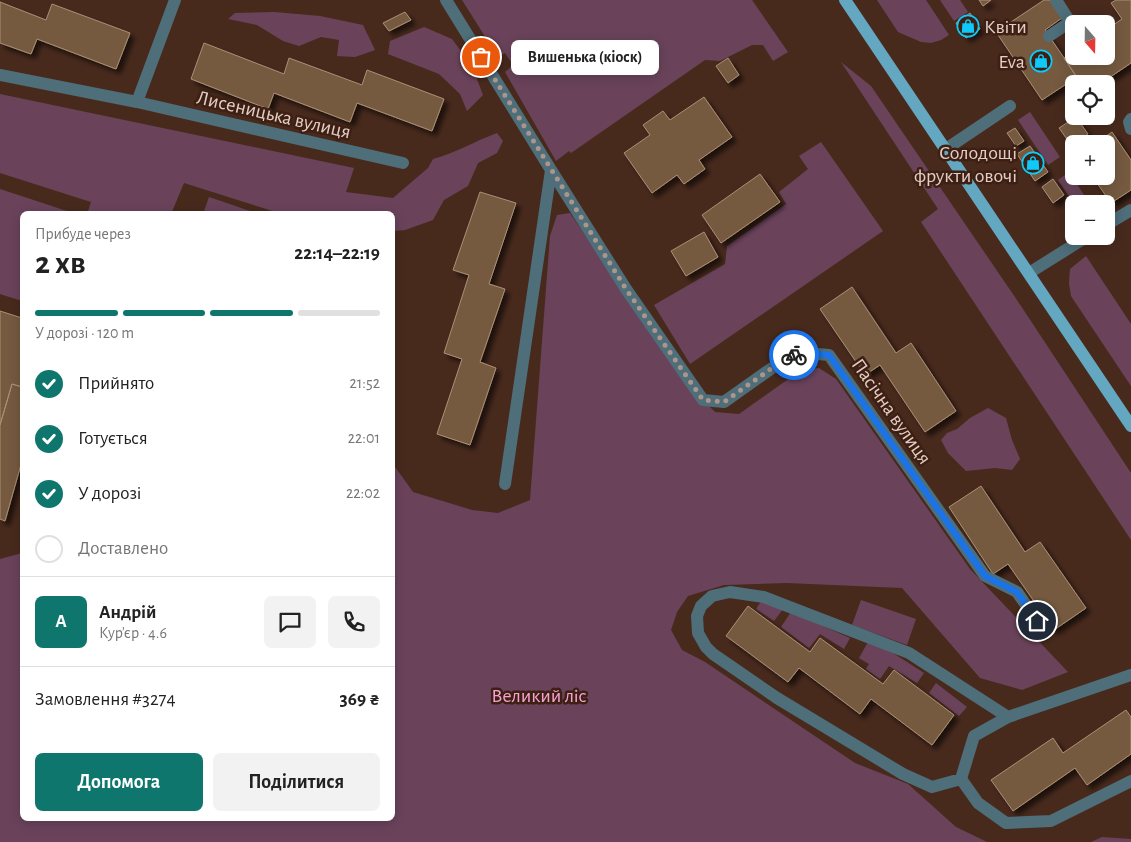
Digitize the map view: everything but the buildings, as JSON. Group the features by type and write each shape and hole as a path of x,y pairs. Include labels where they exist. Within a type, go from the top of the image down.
{"main road":[{"path":"845,0 1131,426"}],"street":[{"path":"137,102 175,0"},
{"name":"Пасічна вулиця","path":"446,0 632,297 703,400 724,402 789,356 806,353 829,355 985,576 1017,592 1037,621"},
{"path":"1049,36 1070,22 1056,0"},
{"name":"Лисеницька вулиця","path":"0,75 137,102 403,163"},
{"path":"946,148 1010,106"},
{"path":"1131,119 1129,122 1131,129"},
{"path":"505,484 551,170"},
{"path":"1115,220 1131,210"},
{"path":"1029,273 1074,245"},
{"path":"961,779 932,787 902,774 777,698 706,647 698,633 697,616 701,606 712,596 730,592 764,597 909,653 1008,718"},
{"path":"961,779 974,736 1008,718 1131,675"},
{"path":"961,779 978,803 1006,822 1051,821 1131,781"}],"green space":[{"path":"462,0 752,0 788,52 773,61 763,45 752,45 720,61 705,60 571,153 569,151 556,161 505,72 513,65 505,53 498,57"},
{"path":"877,0 926,0 949,35 931,43 921,42 898,32"},
{"path":"940,0 960,0 968,12 954,21"},
{"path":"274,12 320,16 363,25 375,50 355,57 337,56 339,40 321,37 299,46 283,41 257,25 228,19 235,13"},
{"path":"424,27 452,39 472,66 483,95 467,111 460,94 439,74 388,54 390,41"},
{"path":"841,62 871,86 1021,306 1131,473 1131,540 921,222 938,209"},
{"path":"0,94 354,168 346,192 393,198 428,168 433,159 450,154 497,133 503,141 497,153 478,163 468,186 444,200 433,220 405,230 395,231 395,211 273,211 184,183 172,211 88,211 91,202 0,173"},
{"path":"1030,112 1060,157 1048,165 1018,120"},
{"path":"821,142 883,231 690,364 654,305 725,264 727,246 786,204 779,192 808,169 799,156"},
{"path":"1065,175 1065,185 1078,185 1084,195 1068,195 1058,180"},
{"path":"0,189 67,211 20,211 20,300 0,294"},
{"path":"209,197 250,211 204,211"},
{"name":"Великий ліс","path":"570,213 686,383 715,412 739,414 801,370 819,368 836,379 970,569 1068,672 1022,690 980,678 902,588 787,583 724,585 688,596 677,612 671,630 682,650 705,662 855,763 908,784 956,827 987,842 0,842 0,559 20,554 20,821 395,821 395,467 413,492 472,510 498,513 530,500 550,236 557,215"},
{"path":"1086,256 1131,324 1131,386 1071,296 1069,283 1070,269"},
{"path":"988,408 1006,418 1020,459 1012,470 995,468 966,471 948,453 941,440 947,433 957,429 970,418"},
{"path":"762,600 783,609 774,621 756,609"},
{"path":"861,600 916,619 907,645 852,625"},
{"path":"791,612 850,638 844,649 820,634 809,648 781,627"},
{"path":"868,642 893,653 924,673 917,683 889,666 880,679 866,669 869,664 859,658"},
{"path":"936,683 967,707 959,716 929,693"},
{"path":"1102,837 1131,839 1131,842 1091,842"}],"way so far":[{"path":"481,57 626,289 703,400 724,402 789,356 794,355"}],"place":[{"name":"Квіти","path":"968,26"},
{"name":"Вишенька (кіоск)","path":"481,57"},
{"name":"Eva","path":"1041,61"},
{"name":"Солодощі фрукти овочі","path":"1033,163"}],"route":[{"path":"794,355 806,353 829,355 877,420 985,576 1017,592 1037,621"}]}
